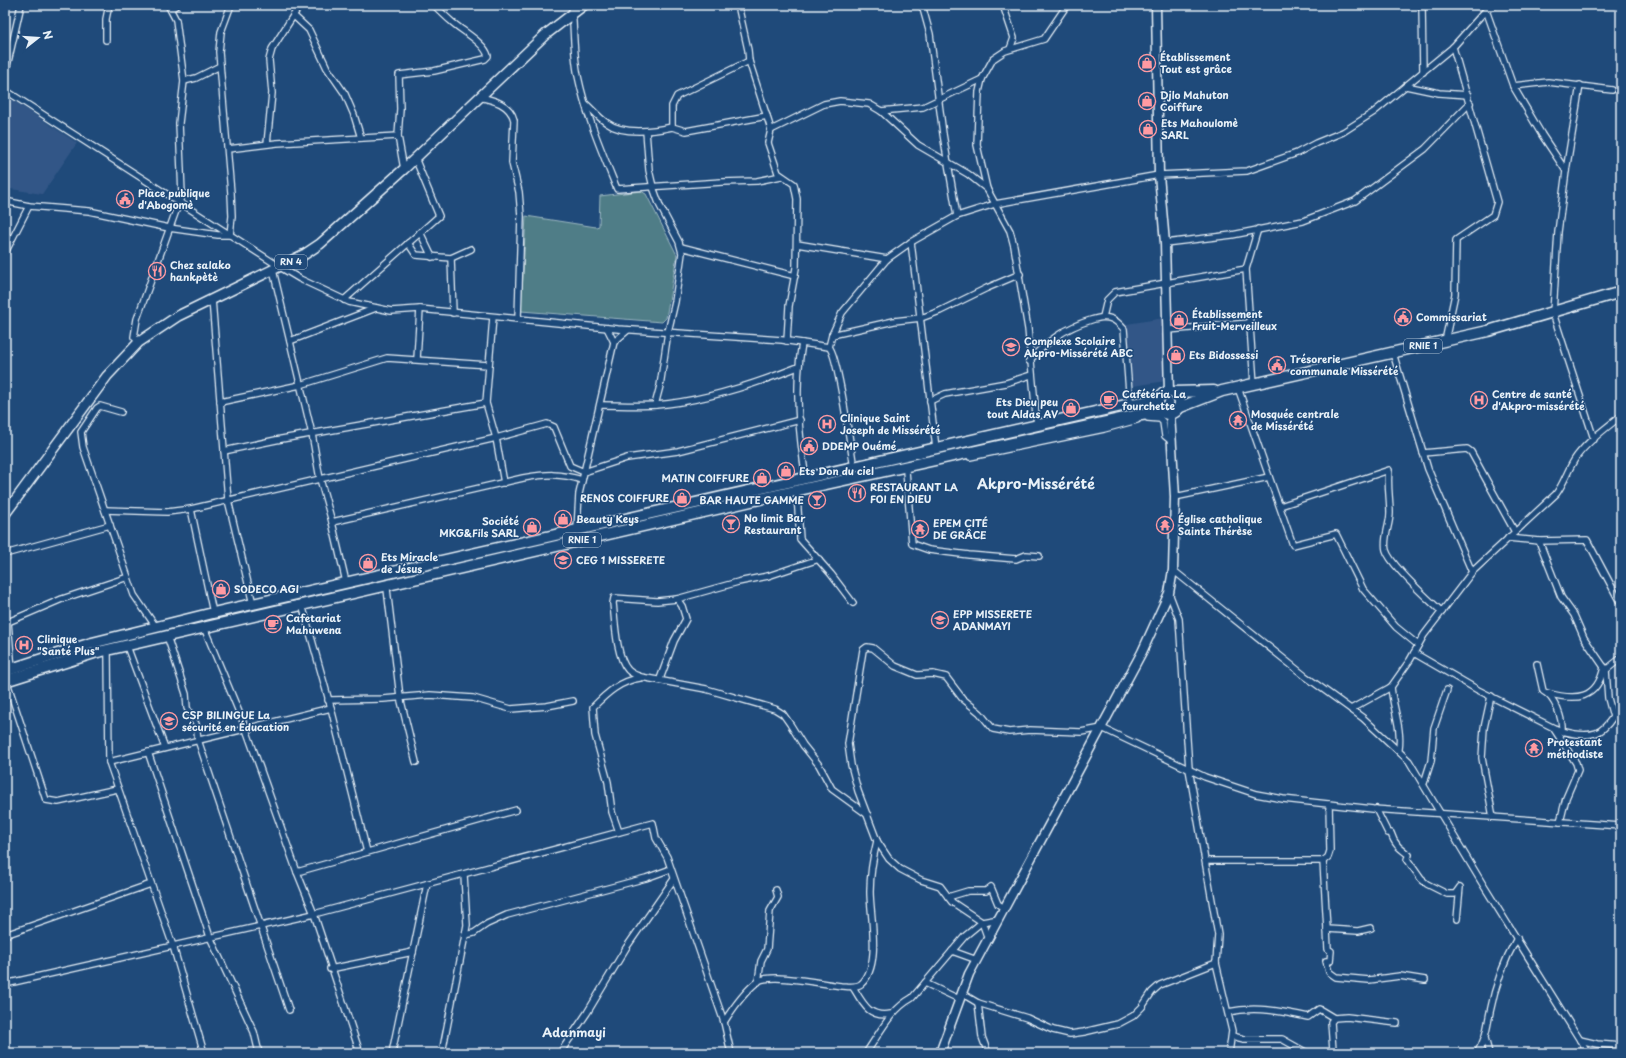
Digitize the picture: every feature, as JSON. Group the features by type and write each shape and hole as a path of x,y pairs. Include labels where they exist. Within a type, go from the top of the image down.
{"highway":[{"name":"RNIE 1","path":"6,684 50,665 94,653 798,493 889,465 936,448 1130,404 1158,400 1164,393 1222,391 1393,353 1553,313 1621,292"},
{"name":"RNIE 1","path":"8,670 92,643 346,582 854,468 889,465 1134,416 1170,411 1222,391"},
{"path":"1158,400 1160,409 1170,411 1179,399 1171,392"}],"main road":[{"name":"RN 4","path":"6,512 107,376 139,342 165,323 276,269 305,254 320,244 404,169 572,9 584,5"},
{"path":"1156,5 1159,175 1165,243 1171,392"},
{"path":"940,1053 960,996 977,960 1142,652 1169,593 1173,570 1175,497 1170,411"}],"street":[{"path":"5,75 21,5"},
{"path":"106,40 106,19 109,5"},
{"path":"162,5 177,5"},
{"path":"230,235 232,216 228,149 220,66 221,32 231,5"},
{"path":"267,144 272,93 269,60 272,49 300,5"},
{"path":"404,169 398,136 400,109 399,75 434,71 488,56 487,52 470,35 452,22 434,5"},
{"path":"738,5 749,61 771,130 768,143 776,167 781,176 792,182 797,199 795,276 789,306 787,341"},
{"path":"922,5 930,34 938,100 957,216"},
{"path":"1003,5 1014,38 1010,49"},
{"path":"1037,426 1031,375 1028,329 1020,274 1010,231 987,189 977,145 977,129 982,79 993,59 1010,49 1039,41 1047,36 1067,5"},
{"path":"1422,5 1423,72"},
{"path":"854,468 837,372 832,352 829,347 832,335 842,313 887,259 911,242 957,216 995,204 1159,175 1247,171 1297,153 1316,143 1343,132 1374,112 1453,46 1486,10 1494,5"},
{"path":"139,342 134,337 136,319 179,202 183,186 180,162 179,123 184,81 176,20 170,6"},
{"path":"572,9 573,44 578,76 594,132 617,189 757,181 781,176"},
{"path":"1486,10 1513,86 1542,135 1566,171"},
{"path":"294,16 310,30 327,68 345,94 354,115 361,138"},
{"path":"1014,38 1026,45"},
{"path":"1445,341 1455,294 1456,240 1493,215 1497,202 1453,46"},
{"path":"672,127 672,106 677,96 749,61"},
{"path":"184,81 196,78 220,66"},
{"path":"881,111 915,109 982,79"},
{"path":"1513,86 1548,82 1612,90"},
{"path":"1580,85 1558,232 1553,313 1594,439"},
{"path":"1406,86 1439,93 1468,95"},
{"path":"5,90 230,235 276,269 344,300 391,311 420,309 628,330 787,341 829,347"},
{"path":"479,98 499,102 513,114 512,163 521,216 518,319"},
{"path":"771,130 824,104 840,101 869,104 881,111 918,145 949,165 968,174 987,189"},
{"path":"586,104 607,124 617,128 646,131 672,127 686,131 767,116"},
{"path":"1165,243 1232,235 1303,221 1344,206 1364,195 1425,149 1470,104"},
{"path":"646,131 649,170 653,188 660,206 681,247 675,302 668,332 660,386 655,405"},
{"path":"228,149 267,144 398,136"},
{"path":"344,300 438,216 415,158"},
{"path":"5,201 29,206 89,211 169,228 218,235 230,235"},
{"path":"5,253 29,206"},
{"path":"1254,384 1246,268 1258,229"},
{"path":"420,232 432,257"},
{"path":"911,242 936,448"},
{"path":"408,243 416,255 432,257 451,258 471,249"},
{"path":"797,244 887,259"},
{"path":"681,247 795,276"},
{"path":"451,258 453,313"},
{"path":"1103,317 1107,300 1115,292 1246,268"},
{"path":"276,269 290,341 312,434 320,479 346,582"},
{"path":"832,335 894,321 921,318 940,312 987,288 1020,274"},
{"path":"212,299 228,500 252,604"},
{"path":"290,341 376,308"},
{"path":"417,359 420,309"},
{"path":"493,317 486,403 496,438 504,483"},
{"path":"1030,361 1043,346 1054,337 1077,324 1103,317 1118,322 1124,329 1130,404"},
{"path":"1168,330 1249,323"},
{"path":"607,328 614,342"},
{"path":"577,530 579,494 614,342 628,330"},
{"path":"802,343 798,367 800,420 806,479"},
{"path":"1393,353 1423,453 1472,572"},
{"path":"220,402 300,385 387,358 488,365"},
{"path":"600,405 655,405 722,393 761,382 798,367"},
{"path":"930,401 945,394 1006,383 1031,375"},
{"path":"1238,388 1293,545 1336,534 1363,589 1396,627 1418,645"},
{"path":"224,451 486,403"},
{"path":"121,412 100,406 81,432 83,447 134,595 156,627"},
{"path":"1351,709 1390,687 1418,645 1472,572 1556,494 1578,455 1621,416"},
{"path":"117,789 58,802 46,800 6,684 54,668 108,653 205,630 798,493 1151,418 1160,419 1163,422 1165,436 1171,440"},
{"path":"105,510 166,512 191,509 496,438 548,424 554,427 570,466 584,472 626,458 678,451 800,420"},
{"path":"1423,453 1467,449 1472,452 1515,532"},
{"path":"1280,506 1389,470 1388,484 1390,515 1386,535 1386,550 1402,571 1442,612"},
{"path":"906,471 912,544 929,550 969,555 1016,559 1026,555 1039,556"},
{"path":"332,522 504,483 551,474 560,474 582,480"},
{"path":"1175,497 1269,477"},
{"path":"798,493 800,539 819,559 853,603"},
{"path":"5,500 6,512"},
{"path":"191,509 213,613"},
{"path":"5,554 110,525"},
{"path":"1508,538 1539,541 1587,540 1621,604"},
{"path":"1414,653 1491,696 1562,732 1596,733 1613,717 1608,698 1605,668 1584,638 1574,615 1561,597 1539,541"},
{"path":"641,677 627,670 622,662 612,599 619,597 657,601 677,598 738,582 768,576 819,559"},
{"path":"1173,570 1304,676 1351,709 1399,750 1409,761 1424,783 1588,1053"},
{"path":"8,670 6,620 128,577"},
{"path":"387,589 400,697 416,762"},
{"path":"1169,593 1179,619 1189,769 1218,935 1216,963 1228,1012 1232,1036 1229,1053"},
{"path":"660,679 674,641 686,619 682,606 677,598"},
{"path":"303,608 331,708 367,852"},
{"path":"205,630 246,729 296,872 314,914 330,969 360,1053"},
{"path":"168,639 186,694 187,708 196,724 198,740 289,1010"},
{"path":"988,939 982,922 952,902 940,886 921,880 900,869 889,859 878,841 851,765 848,744 863,650 868,647 874,648 895,666 917,675 933,674 946,677 962,698 980,713 993,729 1009,732 1030,730 1081,732 1102,728 1204,777 1256,794 1376,809 1621,826"},
{"path":"128,649 165,748"},
{"path":"108,653 108,762 173,946 204,1053"},
{"path":"1537,664 1543,691 1557,696 1583,696 1591,693 1598,685 1605,668 1621,658"},
{"path":"618,832 612,812 608,782 594,735 593,707 608,692 628,680 641,677 706,688 774,709 782,714 790,724 803,745 819,765 832,789 868,815"},
{"path":"1390,687 1393,708 1399,729 1399,750"},
{"path":"1424,783 1431,761 1434,728 1447,690"},
{"path":"1547,693 1562,724 1562,732"},
{"path":"328,700 383,699 430,695 473,698 512,709 548,706 573,701"},
{"path":"1491,696 1484,728 1482,758 1493,817"},
{"path":"108,762 331,708"},
{"path":"1554,728 1576,763 1578,770 1566,798 1560,822"},
{"path":"148,752 210,938 254,1032 259,1053"},
{"path":"1206,861 1322,861 1328,857 1330,851 1329,804"},
{"path":"1376,809 1388,833 1391,833 1393,839 1404,853 1409,855 1407,859 1421,879 1447,894 1455,894 1460,887 1457,919"},
{"path":"296,872 516,810"},
{"path":"5,984 314,914 464,875 653,823 656,838 667,857 724,1022 731,1053"},
{"path":"724,1022 733,1008 758,982 766,978 782,977 853,987 861,984 867,976 873,951 870,892 872,862 878,841"},
{"path":"1322,861 1328,949 1331,951 1332,956 1330,961 1326,961 1329,972 1336,977 1369,980 1400,976 1425,980"},
{"path":"465,935 474,933 487,924 507,915 646,878 671,869"},
{"path":"442,1053 467,925 464,875"},
{"path":"561,1053 626,948 674,879"},
{"path":"5,935 152,884"},
{"path":"392,1053 427,884"},
{"path":"948,897 968,890 986,891 991,887 998,904 1005,909"},
{"path":"758,982 761,961 767,949 770,911 778,897 776,890"},
{"path":"866,1053 891,1014 902,1004 912,998 965,936 982,922 999,919"},
{"path":"1327,929 1358,931 1371,928"},
{"path":"1477,1053 1485,1038 1496,988 1507,955 1517,938"},
{"path":"952,951 977,960"},
{"path":"330,969 413,952"},
{"path":"925,983 978,1003 1027,1018 1053,1030 1070,1034 1118,1024 1134,1016 1152,992 1160,985 1216,963"},
{"path":"853,987 868,1010 882,1015 891,1014"},
{"path":"978,1003 982,1037 988,1053"},
{"path":"1228,1012 1244,1009 1276,1010 1308,1017 1319,1009 1334,1018 1347,1017 1398,1023"},
{"path":"1330,1053 1333,1051 1331,1022 1334,1018"},
{"path":"1232,1036 1244,1039 1282,1039 1307,1053"},
{"path":"1485,1038 1489,1053"},
{"path":"1580,1040 1597,1044 1621,1046"}],"shaded area":[{"path":"5,95 77,143 42,194 5,188"},
{"path":"1164,318 1166,381 1133,386 1127,324"}],"green space":[{"path":"641,191 646,194 677,255 666,318 662,322 521,311 526,216 596,227 599,226 600,196"}],"place":[{"name":"Établissement Tout est grâce","path":"1147,63"},
{"name":"Djlo Mahuton Coiffure","path":"1147,101"},
{"name":"Ets Mahoulomè SARL","path":"1148,129"},
{"name":"Place publique d'Abogomè","path":"125,199"},
{"name":"Chez salako hankpètè","path":"157,271"},
{"name":"Commissariat","path":"1403,317"},
{"name":"Établissement Fruit-Merveilleux","path":"1179,320"},
{"name":"Complexe Scolaire Akpro-Missérété ABC","path":"1011,347"},
{"name":"Ets Bidossessi","path":"1176,355"},
{"name":"Trésorerie communale Missérété","path":"1277,365"},
{"name":"Cafétéria La fourchette","path":"1109,400"},
{"name":"Centre de santé d'Akpro-missérété","path":"1479,400"},
{"name":"Ets Dieu peu tout Aldas AV","path":"1071,408"},
{"name":"Mosquée centrale de Missérété","path":"1238,420"},
{"name":"Clinique Saint Joseph de Missérété","path":"827,424"},
{"name":"DDEMP Ouémé","path":"809,446"},
{"name":"Ets Don du ciel","path":"786,471"},
{"name":"MATIN COIFFURE","path":"762,478"},
{"name":"RESTAURANT LA FOI EN DIEU","path":"857,493"},
{"name":"RENOS COIFFURE","path":"682,498"},
{"name":"BAR HAUTE GAMME","path":"817,500"},
{"name":"Beauty Keys","path":"563,519"},
{"name":"No limit Bar Restaurant","path":"731,524"},
{"name":"Église catholique Sainte Thérèse","path":"1165,525"},
{"name":"Société MKG&Fils SARL","path":"532,527"},
{"name":"EPEM CITÉ DE GRÂCE","path":"920,529"},
{"name":"CEG 1 MISSERETE","path":"563,560"},
{"name":"Ets Miracle de Jésus","path":"368,563"},
{"name":"SODECO AGI","path":"221,589"},
{"name":"EPP MISSERETE ADANMAYI","path":"940,620"},
{"name":"Cafetariat Mahuwena","path":"273,624"},
{"name":"Clinique \"Santé Plus\"","path":"24,645"},
{"name":"CSP BILINGUE La sécurité en Éducation","path":"169,721"},
{"name":"Protestant méthodiste","path":"1534,748"}],"district":[{"name":"Akpro-Missérété","path":"1036,484"},
{"name":"Adanmayi","path":"574,1033"}]}
